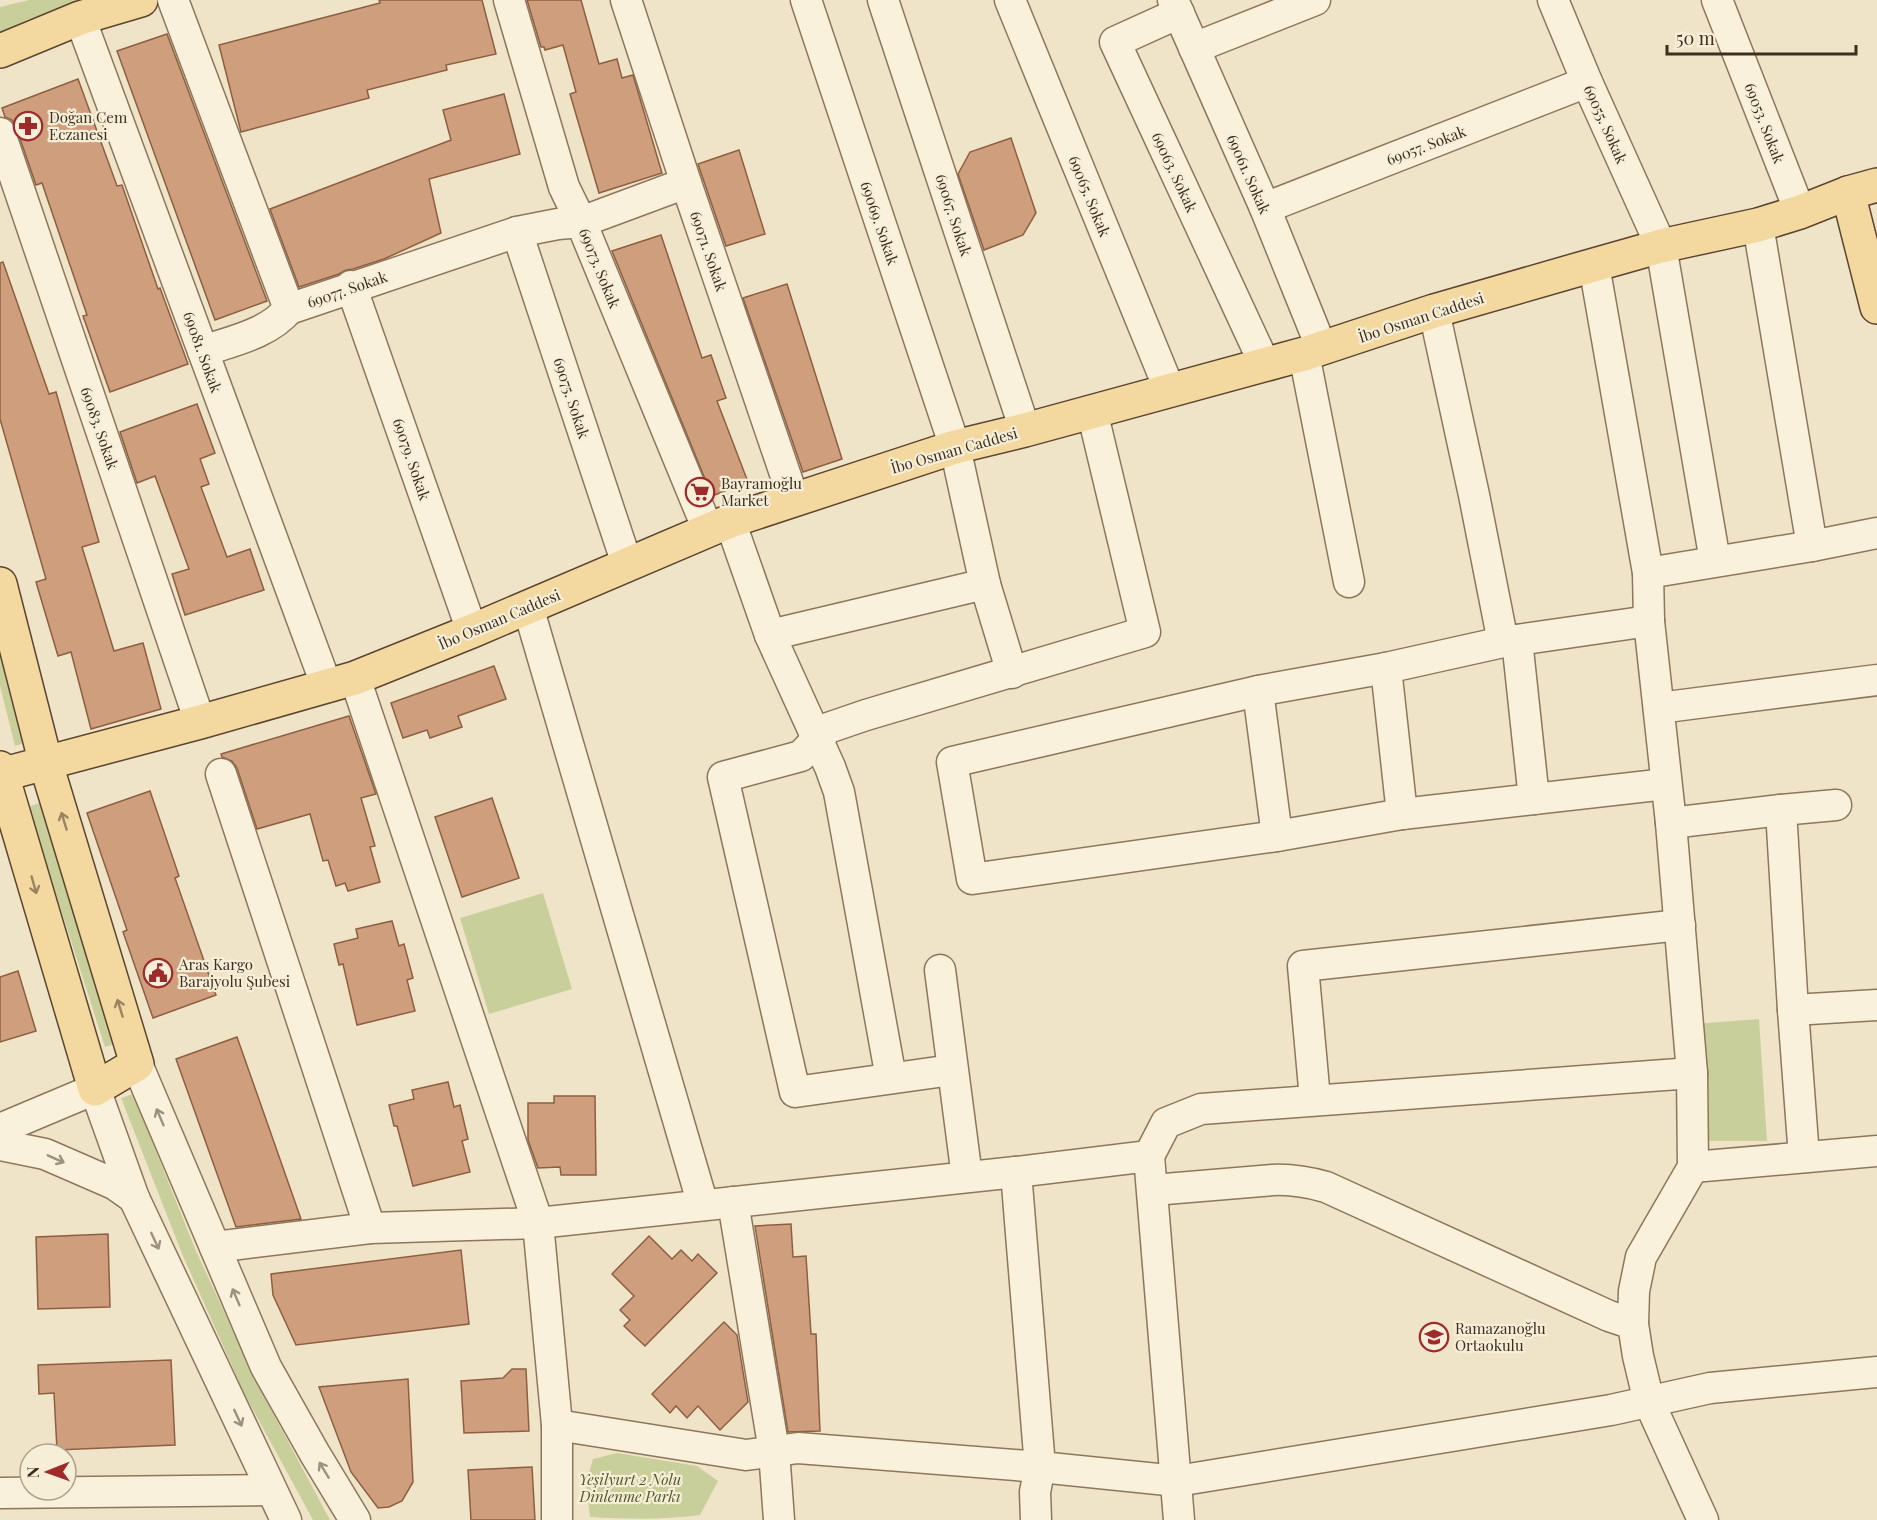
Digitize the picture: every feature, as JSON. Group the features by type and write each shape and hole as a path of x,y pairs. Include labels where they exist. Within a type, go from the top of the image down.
{"main road":[{"path":"0,51 80,18 141,0"},
{"path":"1863,189 1877,307"},
{"name":"İbo Osman Caddesi","path":"1,773 46,764 340,682 472,631 719,525 955,447 1313,352 1434,312 1594,265 1661,246 1758,225 1863,189"},
{"path":"0,584 46,764 137,1064 95,1089 1,773"}],"street":[{"name":"69077. Sokak","path":"173,0 289,309 351,286 517,232 581,222 686,183"},
{"name":"69073. Sokak","path":"509,0 564,187 830,767 841,801 891,1078"},
{"name":"69071. Sokak","path":"626,0 794,500"},
{"name":"69069. Sokak","path":"806,0 955,447 985,584 1011,673"},
{"name":"69067. Sokak","path":"883,0 1025,430"},
{"name":"69065. Sokak","path":"1010,0 1170,391"},
{"path":"1194,48 1315,0"},
{"name":"69055. Sokak","path":"1553,0 1587,82 1661,246 1715,561"},
{"name":"69053. Sokak","path":"1717,0 1800,212"},
{"name":"69061. Sokak","path":"1176,6 1265,208 1313,352 1349,582"},
{"name":"69063. Sokak","path":"1176,6 1115,42 1265,365"},
{"name":"69081. Sokak","path":"80,18 202,351 340,682 538,1223 557,1425 557,1520"},
{"name":"69057. Sokak","path":"1265,208 1587,82"},
{"name":"69083. Sokak","path":"0,133 200,722"},
{"path":"1758,225 1812,546"},
{"name":"69075. Sokak","path":"517,232 627,564"},
{"path":"1594,265 1648,573 1649,621 1671,823 1692,1073 1693,1167 1641,1257 1634,1291 1634,1324 1638,1356 1649,1402 1703,1520"},
{"name":"69079. Sokak","path":"351,286 472,631"},
{"path":"202,351 265,329 289,309"},
{"path":"1434,312 1474,495 1510,641 1534,799"},
{"path":"952,1070 795,1092 723,777 801,756 828,728 847,721 1145,632 1092,411"},
{"path":"1648,573 1877,533"},
{"path":"770,635 985,584"},
{"path":"528,607 703,1205"},
{"path":"1649,621 1510,641 1386,668 1258,691 952,762 972,879 1277,836 1402,814 1666,784"},
{"path":"1386,668 1402,814"},
{"path":"1659,708 1877,680"},
{"path":"1258,691 1277,836"},
{"path":"221,774 370,1228"},
{"path":"1671,823 1836,805"},
{"path":"1781,810 1804,1157"},
{"path":"1315,1099 1303,966 1680,926"},
{"path":"940,970 967,1177"},
{"path":"1793,1010 1877,1005"},
{"path":"137,1064 266,1368 355,1520"},
{"path":"1179,1520 1149,1155 1166,1123 1201,1109 1692,1073"},
{"path":"0,1129 95,1089 134,1198 286,1520"},
{"path":"0,1145 45,1154 114,1184 134,1198"},
{"path":"1693,1167 1877,1151"},
{"path":"215,1247 370,1228 538,1223 1016,1172 1149,1155"},
{"path":"1016,1172 1041,1467 1035,1492 1036,1520"},
{"path":"1153,1190 1291,1179 1308,1182 1337,1192 1610,1316 1634,1324"},
{"path":"733,1202 774,1451 778,1520"},
{"path":"557,1425 746,1455 798,1448 1041,1467 1177,1481 1611,1410 1710,1388 1877,1372"},
{"path":"0,1493 272,1490"}],"green space":[{"path":"29,0 84,0 27,20 0,33 0,7"},
{"path":"0,648 24,743 15,746 0,686"},
{"path":"39,803 117,1043 105,1047 28,807"},
{"path":"543,893 572,989 489,1014 460,918"},
{"path":"1759,1019 1767,1141 1697,1141 1694,1024"},
{"path":"133,1094 196,1251 260,1389 330,1520 313,1520 245,1395 183,1256 121,1098"},
{"name":"Yeşilyurt 2 Nolu Dinlenme Parkı","path":"617,1453 697,1466 718,1481 700,1515 645,1519 590,1517 586,1483 593,1459"}],"building":[{"path":"379,0 482,0 496,54 446,65 447,70 367,90 369,98 241,132 219,45 380,3"},
{"path":"527,0 581,0 599,64 617,59 622,78 633,75 662,173 599,193 570,94 576,92 563,45 545,50 541,47"},
{"path":"167,34 267,301 215,320 117,51"},
{"path":"78,79 117,186 122,185 158,289 160,288 188,364 110,392 83,316 87,315 42,183 36,185 16,127 12,120 5,117 2,108"},
{"path":"504,94 520,154 429,179 441,233 384,259 299,287 270,209 451,140 443,110"},
{"path":"1011,138 1036,213 1023,235 984,250 958,174 970,152"},
{"path":"739,150 765,234 726,246 698,164"},
{"path":"661,235 702,358 711,355 726,398 717,401 748,482 712,496 612,251"},
{"path":"3,262 49,394 56,392 99,542 82,547 114,651 143,643 161,709 91,729 71,652 58,656 36,582 46,579 0,419 0,263"},
{"path":"787,284 842,459 803,472 743,298"},
{"path":"197,404 215,453 200,459 209,484 201,487 227,557 250,549 264,590 185,615 172,574 189,569 155,476 137,483 120,432"},
{"path":"494,666 506,699 458,716 462,727 430,738 427,730 403,738 391,703"},
{"path":"349,716 376,794 361,798 375,846 370,847 380,882 348,891 345,883 336,886 328,860 323,861 310,814 257,829 237,768 232,761 222,757 221,754"},
{"path":"150,791 179,876 175,878 216,995 153,1018 123,932 127,930 87,813"},
{"path":"492,798 519,878 462,897 435,817"},
{"path":"392,921 399,946 404,944 413,978 407,980 415,1011 357,1025 343,964 339,965 334,944 358,938 356,929"},
{"path":"18,971 36,1031 0,1042 0,977"},
{"path":"237,1037 301,1219 236,1227 176,1059"},
{"path":"448,1082 454,1107 460,1105 468,1139 462,1141 470,1172 413,1186 389,1105 414,1099 412,1090"},
{"path":"554,1096 595,1096 596,1175 561,1175 560,1167 538,1168 528,1140 528,1103 554,1103"},
{"path":"791,1224 793,1257 806,1256 811,1334 816,1334 820,1431 788,1432 755,1226"},
{"path":"108,1234 110,1307 38,1309 36,1237"},
{"path":"649,1236 672,1259 681,1250 692,1261 698,1254 717,1273 645,1346 624,1326 630,1320 620,1310 634,1296 612,1274"},
{"path":"461,1250 469,1324 296,1345 273,1295 271,1274"},
{"path":"724,1322 737,1335 748,1402 720,1430 698,1406 687,1418 676,1406 670,1413 652,1394"},
{"path":"171,1360 175,1445 78,1449 78,1442 57,1442 54,1393 39,1394 38,1365"},
{"path":"512,1369 526,1369 529,1431 464,1433 461,1381 503,1378"},
{"path":"408,1379 413,1482 402,1501 389,1507 378,1508 351,1472 319,1387"},
{"path":"532,1467 535,1520 471,1520 468,1470"}],"place":[{"name":"Doğan Cem Eczanesi","path":"28,126"},
{"name":"Bayramoğlu Market","path":"700,492"},
{"name":"Aras Kargo Barajyolu Şubesi","path":"158,973"},
{"name":"Ramazanoğlu Ortaokulu","path":"1434,1337"}]}
